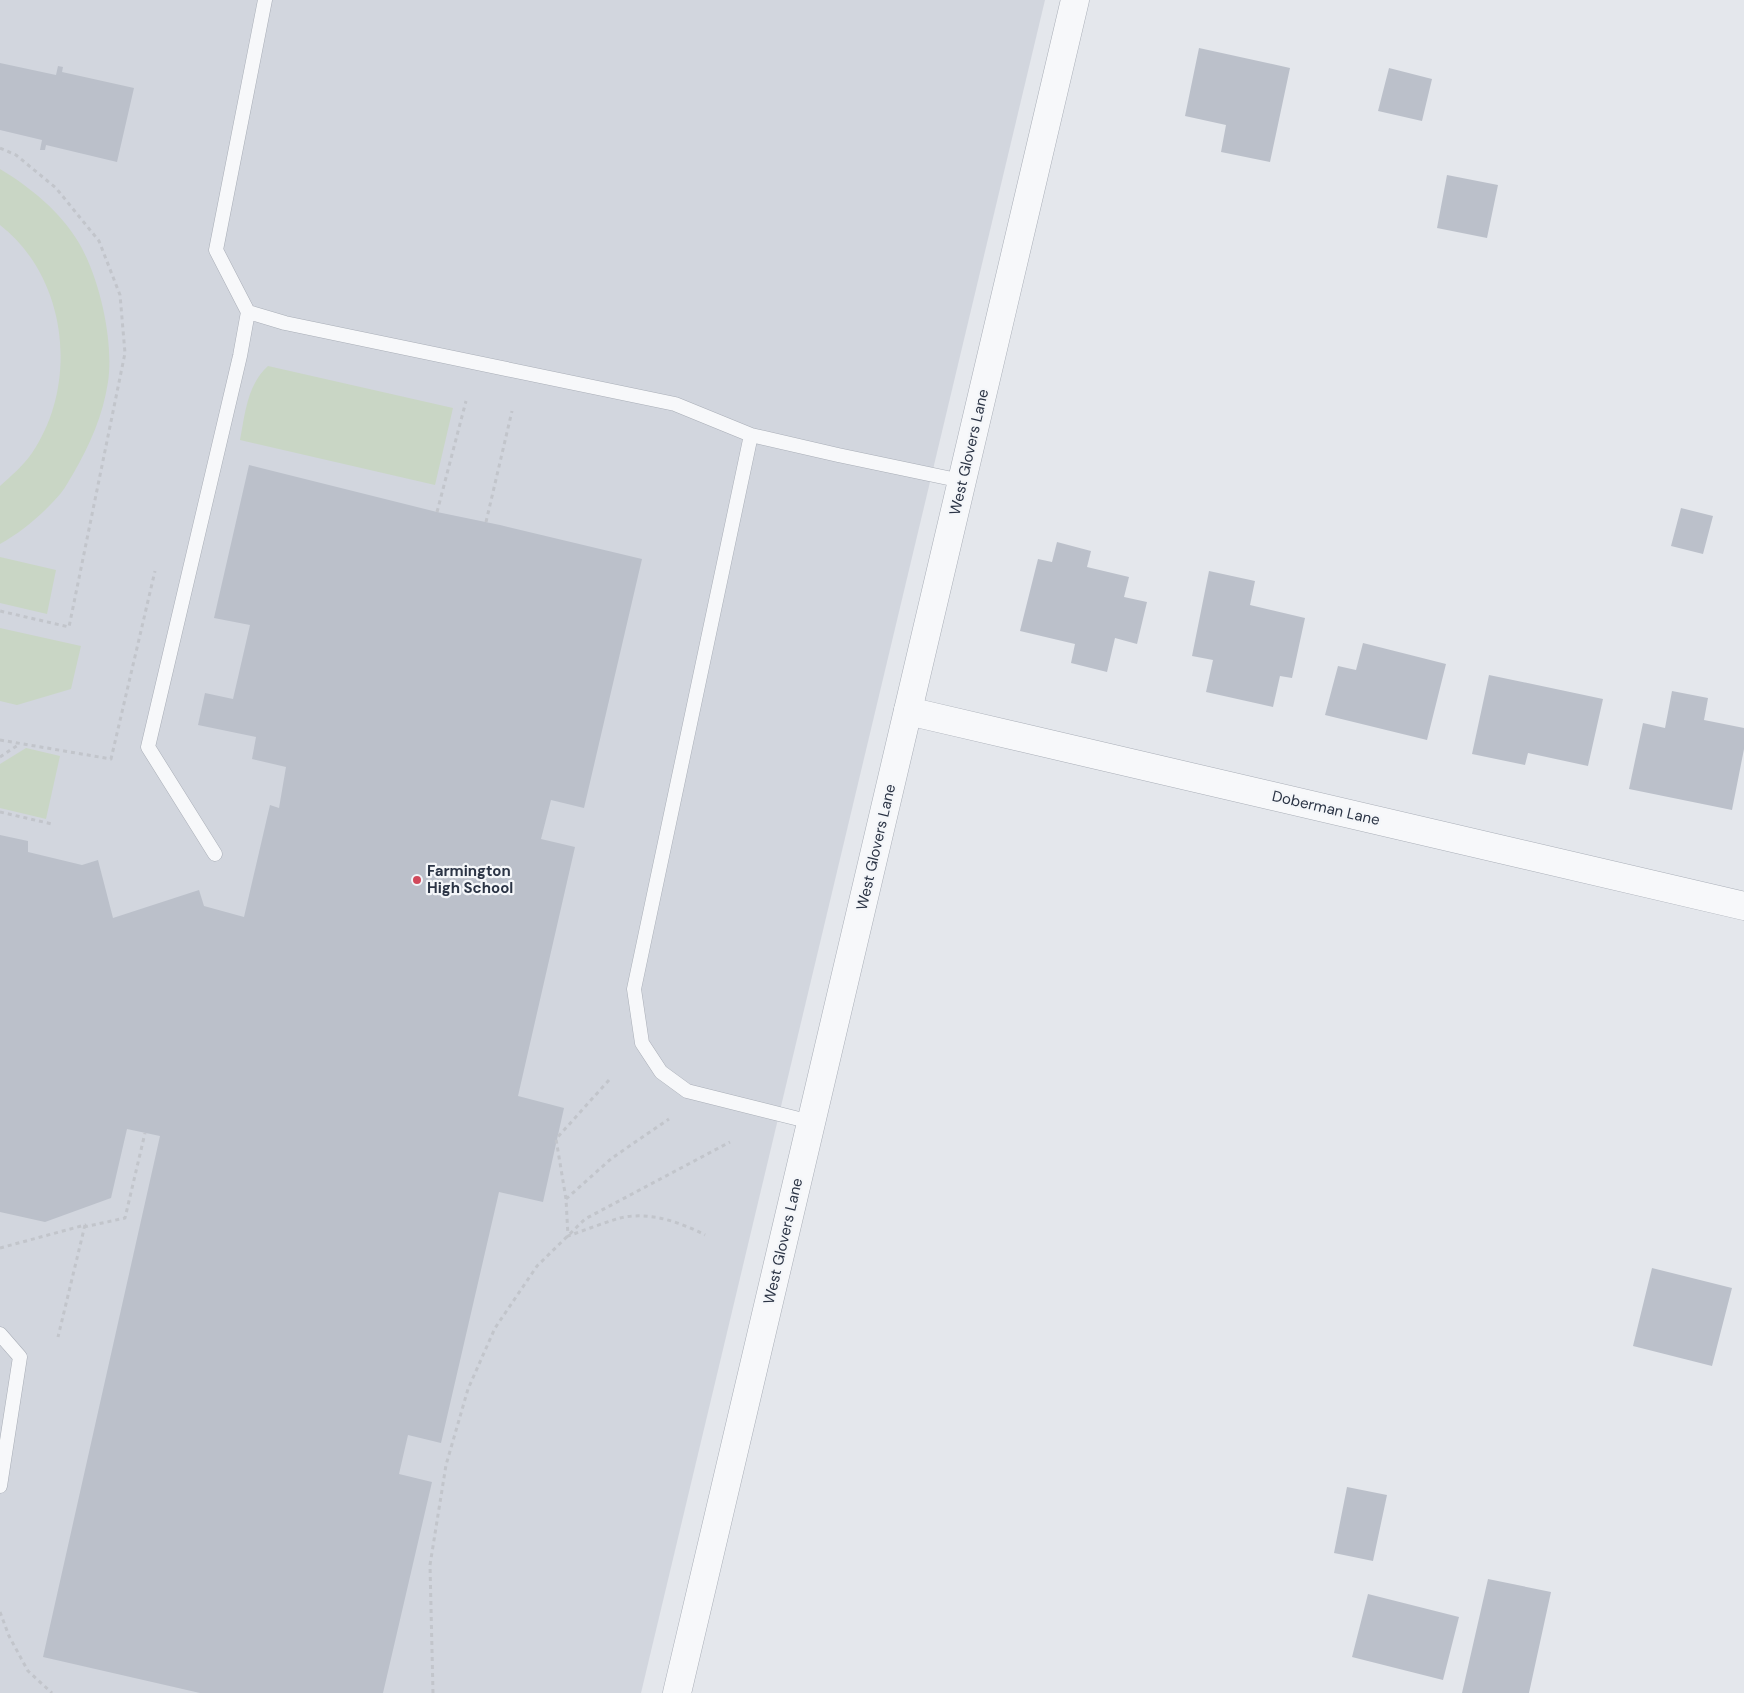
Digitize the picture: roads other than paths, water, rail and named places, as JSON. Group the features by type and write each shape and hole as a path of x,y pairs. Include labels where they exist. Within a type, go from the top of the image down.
{"street":[{"name":"West Glovers Lane","path":"677,1693 1075,0"},
{"name":"Doberman Lane","path":"908,711 1744,906"}],"lane":[{"path":"215,854 148,747 240,356 248,312 216,250 265,0"},
{"path":"248,312 294,325 675,404 751,435 962,481"},
{"path":"751,435 634,990 642,1043 661,1072 688,1091 811,1122"},
{"path":"0,1334 20,1357 0,1486"}],"place":[{"name":"Farmington High School","path":"417,880"}]}
